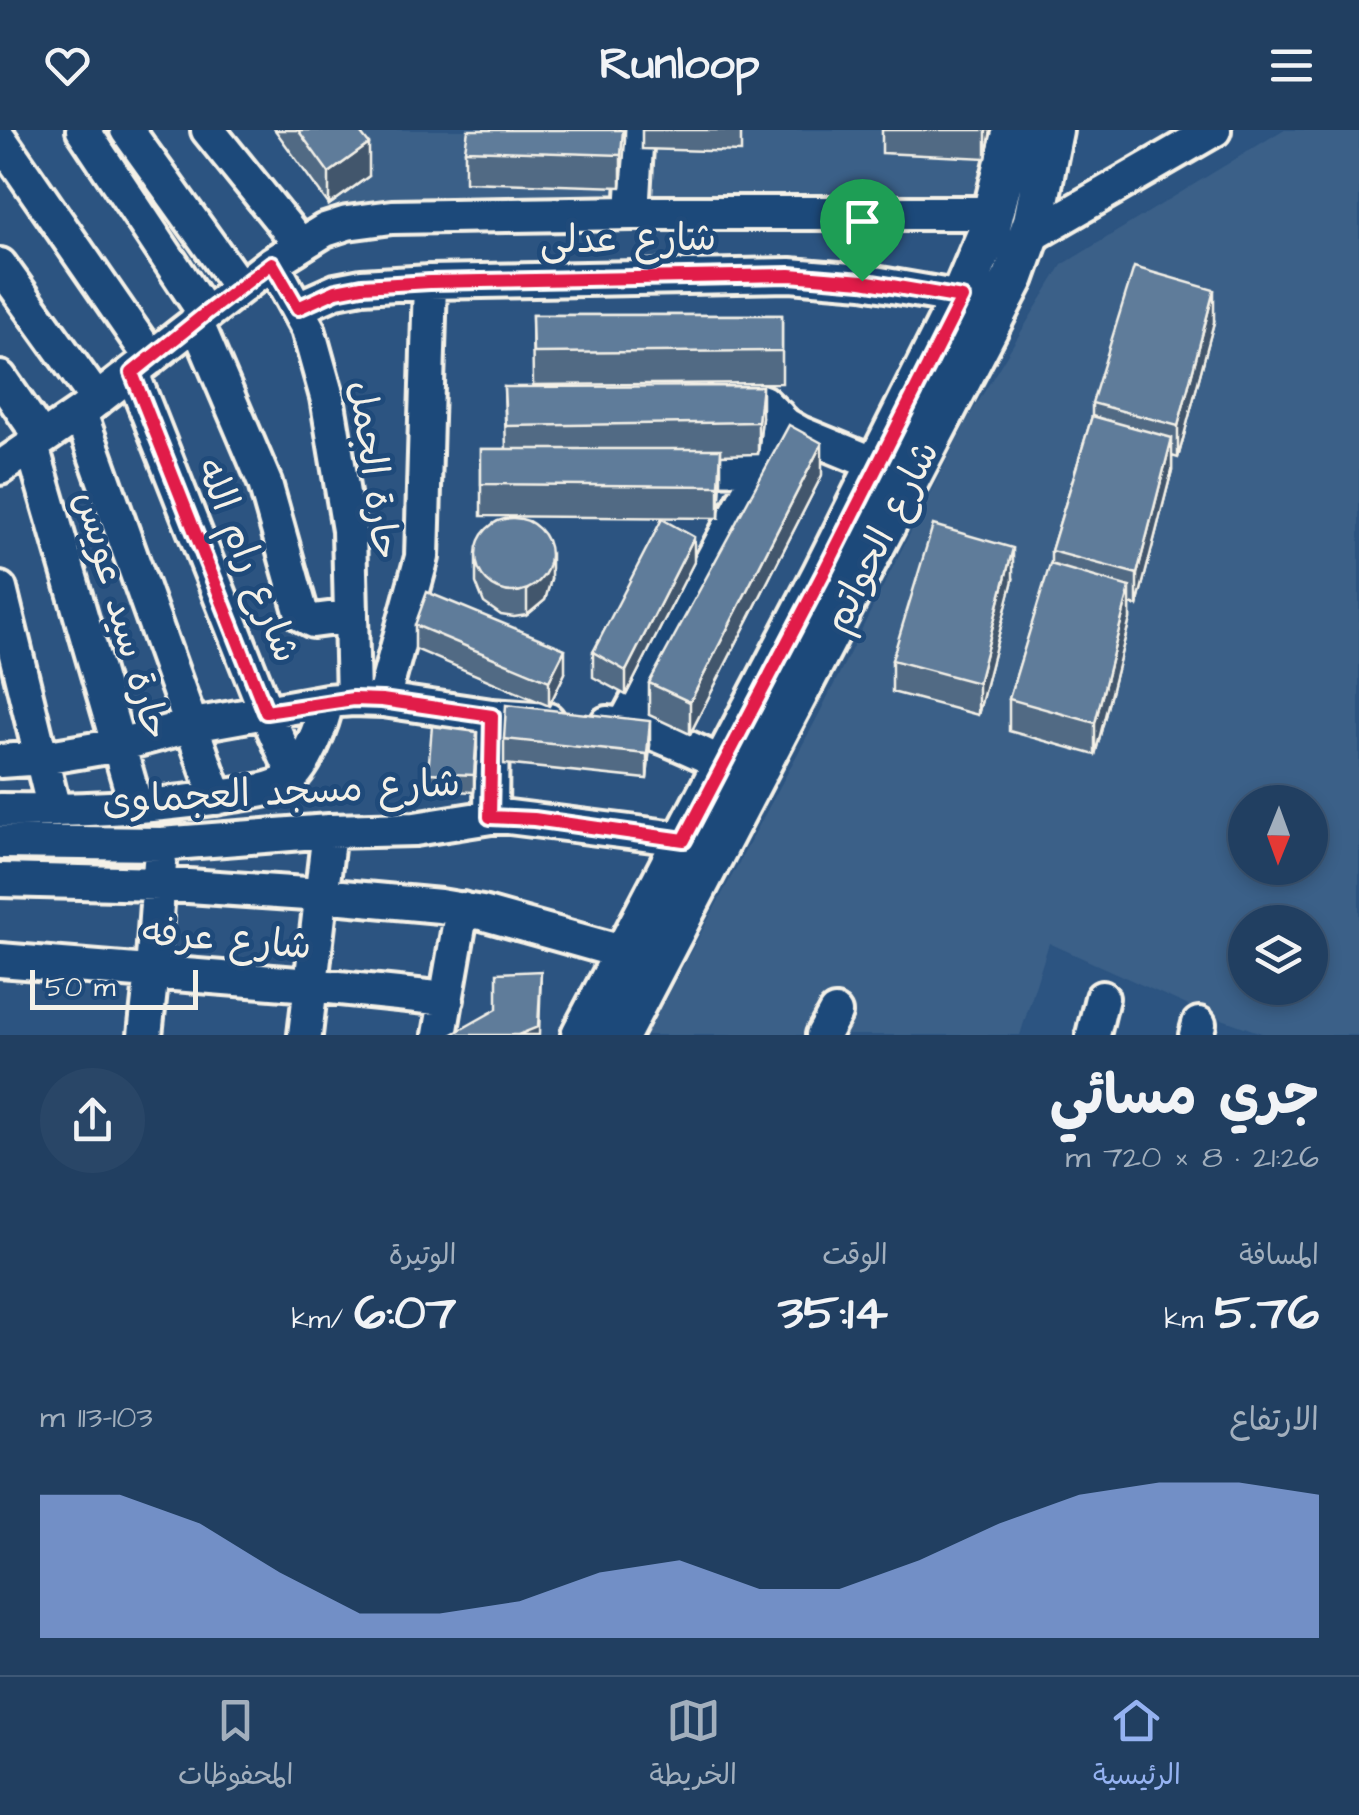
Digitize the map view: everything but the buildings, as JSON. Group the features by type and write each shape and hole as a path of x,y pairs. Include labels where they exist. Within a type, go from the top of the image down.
{"main road":[{"name":"شارع الحواتم","path":"838,581 878,465 980,256 1014,130"},
{"name":"شارع الحواتم","path":"619,1035 815,624 1006,292 1028,238 1052,130"},
{"name":"شارع الحواتم","path":"582,1035 724,764 815,624"}],"street":[{"path":"83,130 200,317 265,484 302,615 313,620 351,616"},
{"path":"127,130 240,288"},
{"path":"208,130 300,244"},
{"path":"632,213 637,130"},
{"path":"1028,238 1214,130"},
{"name":"شارع رام الله","path":"0,139 142,366 266,712 294,775"},
{"path":"0,468 88,407 272,263 325,230 369,219 632,213 994,213"},
{"name":"حارة الجمل","path":"272,263 298,308 316,352 327,396 349,530 354,700"},
{"path":"0,265 88,407 217,798"},
{"name":"شارع عدلى","path":"298,308 350,288 430,282 790,275 862,281 962,298"},
{"path":"0,810 136,806 217,798 269,789 294,775 322,724 354,700 422,557 430,282"},
{"name":"حارة سيد عويس","path":"0,378 37,442 136,806"},
{"path":"696,397 752,398 764,402 800,433 878,465"},
{"path":"624,724 760,468 778,416"},
{"path":"645,466 760,468"},
{"path":"0,589 54,810"},
{"path":"0,761 43,758 193,725 354,700 492,716 624,724 724,764"},
{"path":"490,817 492,716"},
{"name":"شارع مسجد العجماوى","path":"0,842 161,844 329,831 415,829 490,817 534,819 684,840"},
{"path":"305,1035 329,831"},
{"path":"145,1035 161,844"},
{"path":"0,880 158,884 462,910 625,953"},
{"path":"440,1035 462,910"},
{"name":"شارع عرفه","path":"0,960 447,998"},
{"path":"1093,1035 1102,998"}],"shaded area":[{"path":"275,130 991,130 978,197 329,205"},
{"path":"1283,130 1359,130 1359,1035 1267,1035 1202,1012 1049,943 1020,1035 646,1035 818,716 967,420 1062,265"}],"route":[{"path":"272,263 298,308 350,288 430,282 790,275 862,281 962,298 684,840 534,819 490,817 492,716 353,699 266,712 132,373 272,263"}]}
